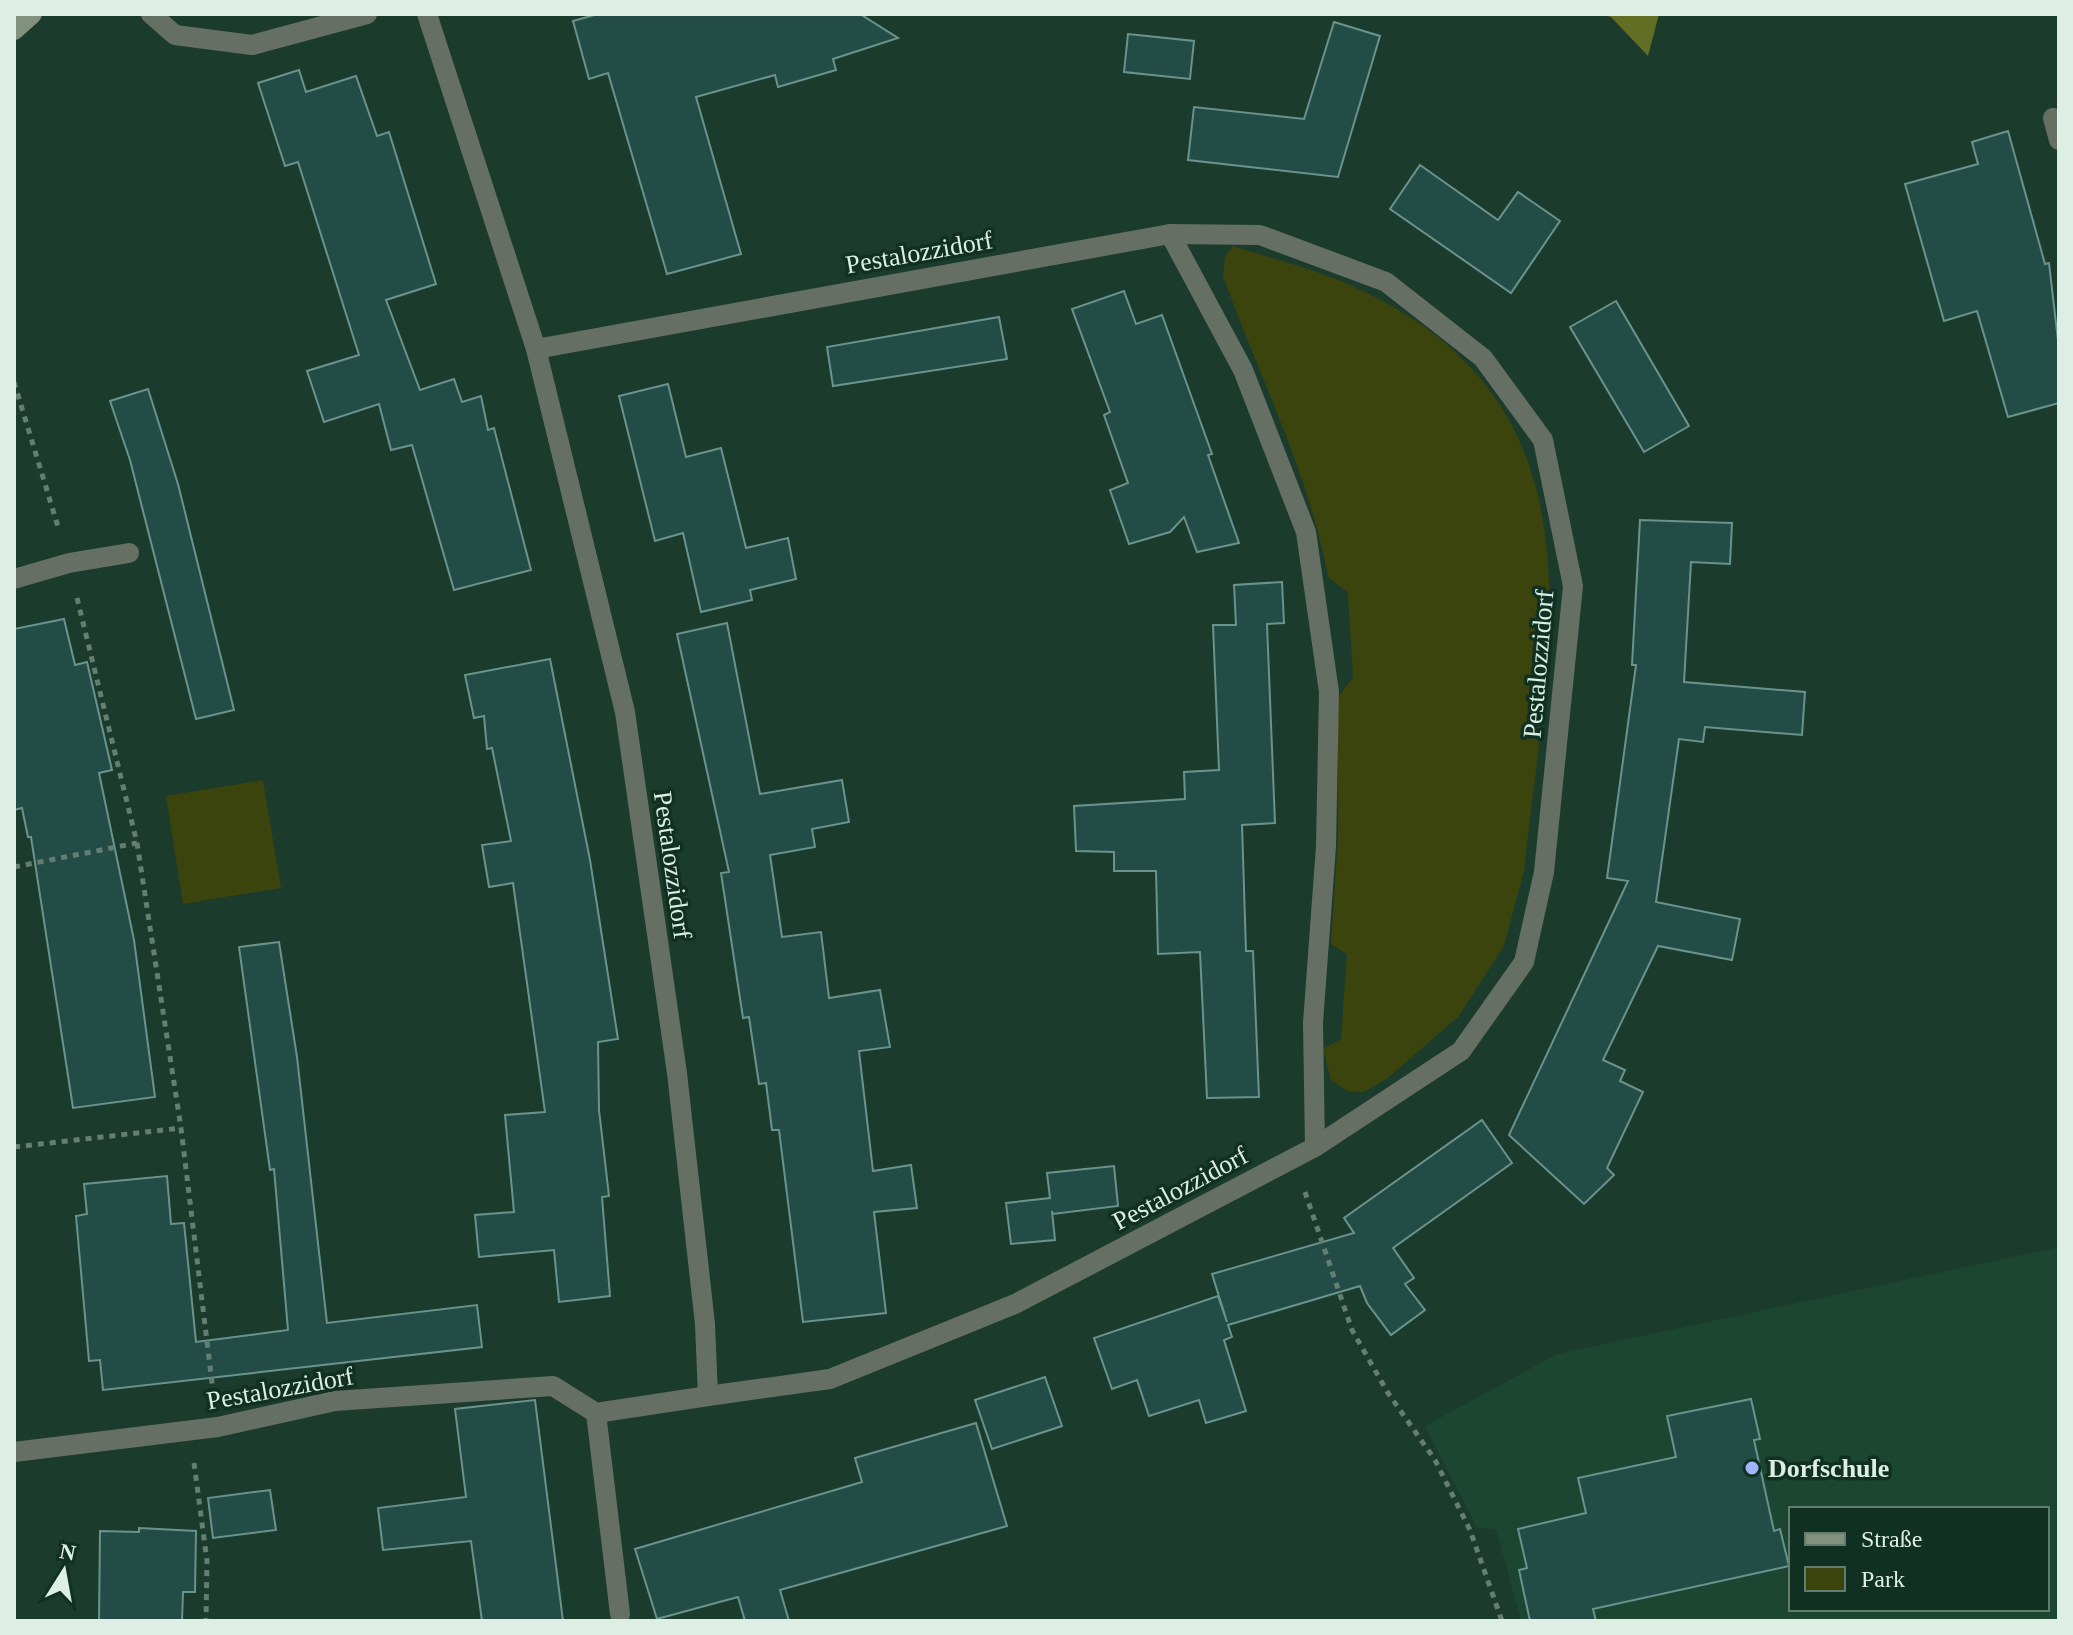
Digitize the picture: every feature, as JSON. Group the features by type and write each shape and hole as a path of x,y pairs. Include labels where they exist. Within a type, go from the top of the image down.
{"main road":[{"path":"14,30 32,14"}],"street":[{"path":"151,14 175,35 252,45 367,14"},
{"name":"Pestalozzidorf","path":"427,14 536,349 625,712 677,1073 705,1324 708,1396"},
{"path":"2053,118 2059,140"},
{"path":"1170,234 1243,370 1306,532 1329,692 1326,846 1313,1023 1315,1147"},
{"name":"Pestalozzidorf","path":"14,1452 218,1427 335,1401 553,1386 596,1413 830,1379 1015,1304 1315,1147 1461,1051 1524,962 1544,872 1573,586 1543,440 1483,358 1386,282 1260,235 1170,234 536,349"},
{"path":"14,579 69,563 129,553"},
{"path":"596,1413 620,1614"}],"path":[{"path":"14,382 69,563 137,843 181,1128 218,1427"},
{"path":"14,867 137,843"},
{"path":"14,1147 181,1128"},
{"path":"1293,1157 1352,1330 1388,1393 1435,1460 1470,1530 1502,1621"},
{"path":"189,1430 207,1561 206,1621"}],"shaded area":[{"name":"Dorfschule","path":"2059,1247 2059,1621 1521,1621 1496,1529 1477,1528 1425,1426 1557,1354"}],"green space":[{"path":"1600,14 1659,14 1648,56 1611,17"},
{"path":"1233,246 1300,266 1365,292 1444,342 1498,401 1530,469 1546,543 1549,622 1544,704 1524,871 1504,946 1458,1017 1388,1078 1364,1092 1347,1091 1331,1080 1323,1049 1341,1039 1347,954 1331,944 1338,839 1338,697 1353,677 1348,593 1328,577 1320,538 1296,462 1223,276 1225,257"},
{"path":"263,780 281,888 183,904 166,796"}],"building":[{"path":"598,14 860,14 898,38 833,59 836,70 778,87 775,75 696,97 741,254 667,274 608,73 589,79 573,21"},
{"path":"1334,22 1380,36 1338,177 1188,160 1194,107 1304,119"},
{"path":"1128,34 1194,41 1190,79 1124,72"},
{"path":"299,70 306,92 356,76 377,136 389,132 436,284 386,300 420,390 454,379 462,402 481,396 488,430 494,428 531,570 454,590 412,445 391,450 379,404 324,422 307,371 359,355 298,162 285,166 258,83"},
{"path":"2008,131 2045,264 2049,263 2059,349 2059,403 2008,417 1977,311 1944,321 1905,184 1978,164 1972,142"},
{"path":"1420,165 1498,220 1518,192 1560,221 1511,293 1390,209"},
{"path":"1124,291 1136,324 1162,315 1212,454 1208,455 1239,543 1197,552 1184,517 1170,532 1129,544 1110,490 1128,483 1104,415 1110,412 1072,309"},
{"path":"1616,301 1689,426 1644,452 1570,327"},
{"path":"999,317 1007,359 833,386 827,347"},
{"path":"668,384 686,457 721,448 746,548 788,538 796,579 750,590 752,600 701,612 683,533 655,541 619,396"},
{"path":"148,389 178,484 234,710 196,719 130,460 110,401"},
{"path":"1640,520 1732,523 1730,564 1691,562 1684,682 1805,692 1802,735 1705,727 1703,742 1679,739 1656,902 1740,919 1732,960 1658,946 1603,1060 1625,1070 1620,1081 1643,1092 1607,1168 1614,1175 1584,1204 1509,1135 1628,881 1607,878 1636,665 1632,665"},
{"path":"1282,582 1284,623 1267,624 1275,823 1242,825 1246,951 1253,951 1259,1097 1207,1098 1200,952 1158,954 1156,871 1114,871 1114,852 1076,851 1074,806 1185,799 1184,772 1219,770 1213,625 1236,625 1234,585"},
{"path":"64,619 75,665 87,662 112,770 99,773 134,940 155,1097 73,1108 31,837 28,837 22,808 14,810 14,629"},
{"path":"727,623 760,794 842,780 849,822 812,829 815,847 770,855 782,937 821,932 829,998 880,990 890,1047 859,1051 873,1171 911,1165 917,1208 874,1212 886,1313 803,1322 779,1130 772,1130 766,1083 759,1084 749,1017 743,1018 721,873 729,872 677,634"},
{"path":"550,659 590,860 618,1039 598,1042 599,1110 609,1196 602,1197 610,1296 559,1302 554,1250 479,1257 475,1215 514,1212 505,1115 545,1112 513,883 489,887 482,845 511,841 492,748 487,749 484,716 474,718 465,675"},
{"path":"279,942 297,1057 327,1323 477,1305 482,1347 103,1390 100,1360 89,1361 76,1216 87,1214 84,1184 167,1176 171,1224 184,1223 196,1342 288,1330 274,1169 270,1170 239,947"},
{"path":"1482,1120 1512,1163 1393,1248 1414,1278 1405,1284 1425,1310 1391,1335 1367,1303 1360,1286 1228,1325 1232,1337 1224,1340 1246,1411 1206,1423 1199,1400 1149,1416 1137,1380 1112,1389 1094,1338 1218,1296 1227,1322 1212,1274 1354,1233 1344,1218"},
{"path":"1114,1166 1118,1206 1053,1214 1052,1211 1055,1240 1011,1244 1006,1203 1050,1198 1047,1173"},
{"path":"1045,1377 1062,1426 992,1449 975,1400"},
{"path":"1751,1399 1760,1439 1754,1440 1774,1531 1780,1529 1789,1566 1593,1609 1596,1621 1530,1621 1519,1570 1527,1568 1518,1529 1586,1513 1578,1478 1676,1457 1667,1416"},
{"path":"535,1400 563,1621 482,1621 471,1541 383,1550 378,1508 466,1497 455,1409"},
{"path":"976,1423 1007,1526 780,1590 789,1621 745,1621 738,1597 657,1619 635,1549 862,1482 855,1458"},
{"path":"270,1490 276,1530 213,1538 208,1498"},
{"path":"139,1528 196,1531 195,1592 183,1592 182,1621 99,1621 100,1531 139,1532"}],"place":[{"name":"Dorfschule","path":"1752,1468"}]}
